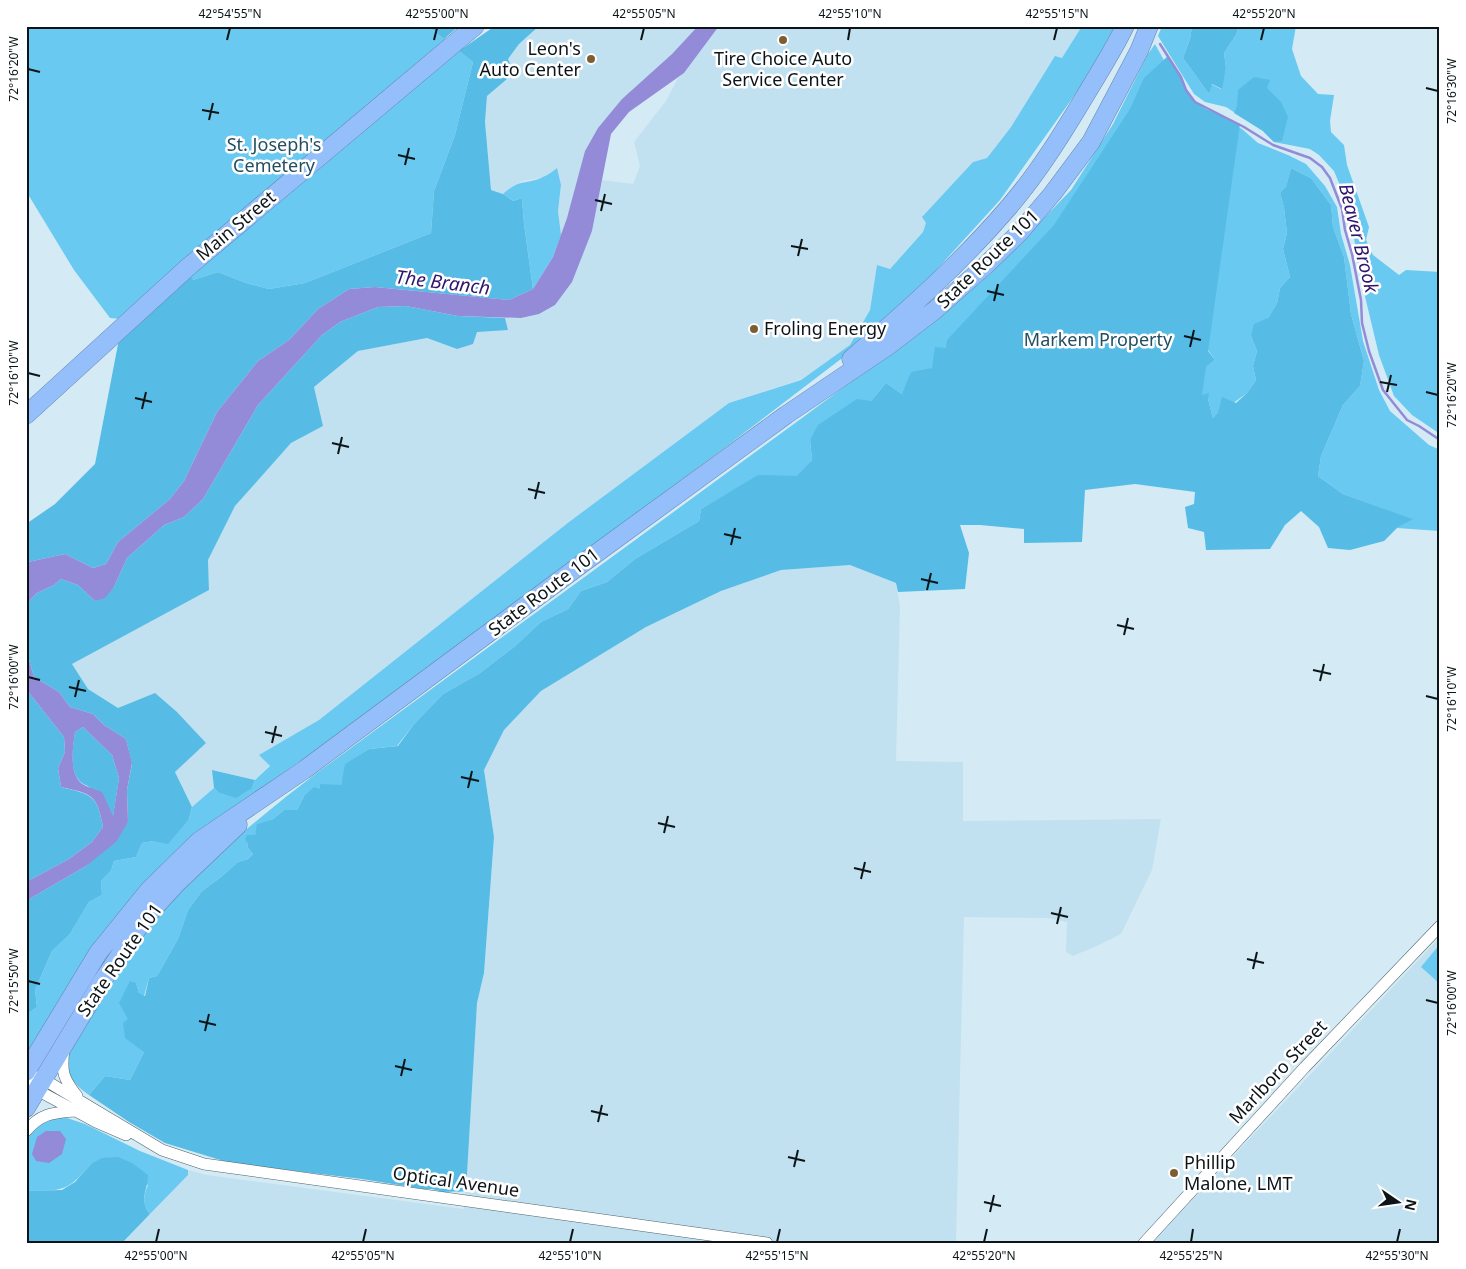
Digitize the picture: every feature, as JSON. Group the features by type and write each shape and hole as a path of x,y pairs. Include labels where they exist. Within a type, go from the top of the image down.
{"highway":[{"name":"Main Street","path":"26,415 187,268 475,26"},
{"name":"State Route 101","path":"786,414 911,308 1008,208 1064,132 1116,46 1125,26"},
{"name":"State Route 101","path":"26,1108 32,1078 98,954 149,890 199,841 304,770 786,414 888,346 920,322 986,265 1021,231 1064,178 1091,142 1139,51 1149,26"},
{"name":"State Route 101","path":"32,1078 71,1032 102,980 144,919 177,883 238,825 304,770"}],"street":[{"name":"Marlboro Street","path":"1144,1243 1305,1068 1440,926"},
{"path":"71,1032 65,1047 62,1072 78,1106"},
{"path":"32,1078 78,1106"},
{"path":"26,1131 39,1117 78,1106"},
{"name":"Optical Avenue","path":"78,1106 162,1150 179,1157 222,1167 767,1243"}],"shaded area":[{"path":"539,26 698,26 672,54 622,99 561,235 558,211 561,185 542,178 523,181 511,187 503,194 491,190 485,122 487,96 514,73 508,59 519,44"},
{"path":"698,26 719,26 684,73 629,112 611,134 592,231 572,282 555,305 539,314 521,318 458,316 406,306 378,307 340,322 322,335 258,405 203,499 184,517 164,525 127,558 114,587 105,598 95,601 78,585 61,579 54,585 37,593 26,604 26,565 28,562 65,554 93,568 106,564 118,542 170,499 184,481 217,412 258,361 289,340 318,309 349,289 375,287 509,300 533,289 553,257 567,218 585,151 598,128 622,99 672,54"},
{"path":"719,26 1082,26 1062,58 987,158 973,162 923,217 927,223 923,232 890,269 877,266 870,310 851,345 802,379 729,403 569,522 319,720 260,755 270,765 255,780 213,770 214,788 192,807 175,772 206,742 118,708 88,689 72,664 209,590 208,560 235,506 291,443 323,426 314,387 358,351 427,338 457,349 477,331 508,330 505,318 521,318 539,314 555,305 592,231 602,180 633,184 640,166 634,142 666,101 678,78 684,73"},
{"path":"850,565 896,583 900,606 896,761 963,762 963,821 1161,819 1152,870 1121,934 1101,944 1073,956 1066,952 1067,922 1047,918 964,917 956,1243 122,1243 188,1175 188,1170 207,1175 464,1209 477,1003 484,973 494,837 484,770 504,730 541,691 646,627 721,591 781,570"},
{"path":"26,650 34,677 59,692 70,707 93,714 104,725 126,739 132,763 127,790 128,822 116,842 86,866 26,901 26,882 69,859 92,842 103,827 98,808 91,797 61,787 58,768 65,752 64,737 26,689","holes":["83,727 112,755 119,778 113,816 102,792 80,782 74,771 73,744 75,732"]},
{"path":"1440,937 1440,1243 1152,1243 1224,1166"},
{"path":"46,1131 60,1131 66,1139 62,1154 49,1163 36,1161 32,1154 37,1137"}],"green space":[{"name":"St. Joseph's Cemetery","path":"26,26 428,26 473,62 455,135 434,191 431,233 305,283 269,289 246,283 218,272 193,280 121,319 110,318 74,270 26,191"},
{"path":"428,26 459,26 444,39"},
{"path":"495,26 539,26 519,44 508,59 514,73 487,96 485,122 491,190 503,194 513,201 522,198 533,289 509,300 375,287 349,289 318,309 289,340 258,361 217,412 184,481 170,499 118,542 106,564 93,568 65,554 26,564 26,524 55,504 95,464 119,339 190,276 193,280 218,272 246,283 269,289 305,283 431,233 434,191 455,135 473,62 459,51"},
{"path":"1082,26 1115,26 1086,79 1000,200 921,287 854,349 727,446 322,746 237,805 188,847 26,1063 26,1015 37,1007 35,990 52,951 70,934 89,902 102,895 101,881 111,871 114,861 136,857 142,843 153,841 189,819 192,807 214,788 218,792 252,788 255,780 270,766 259,755 319,720 569,522 729,403 801,380 850,345 870,310 877,265 890,269 923,232 926,223 922,217 973,162 987,158 1011,127 1055,56 1062,58"},
{"path":"1162,26 1192,26 1190,39 1183,58 1209,94 1211,84 1221,89 1226,68 1224,53 1236,35 1239,26 1296,26 1292,49 1301,76 1318,94 1334,95 1330,121 1331,132 1344,145 1347,165 1369,227 1366,240 1373,255 1399,275 1406,270 1440,272 1440,434 1412,415 1394,396 1379,355 1363,288 1348,205 1334,171 1319,155 1310,149 1274,142 1263,131 1226,107 1205,102 1194,94 1158,36"},
{"path":"1192,26 1239,26 1236,35 1224,53 1226,68 1222,89 1212,84 1209,94 1183,58 1190,39"},
{"path":"1155,44 1172,75 1193,105 1242,129 1258,143 1306,164 1325,186 1337,207 1341,234 1350,265 1363,341 1379,390 1390,411 1429,445 1440,450 1439,531 1397,528 1412,519 1343,494 1318,476 1321,456 1343,405 1360,386 1364,361 1351,314 1344,257 1333,227 1331,205 1311,178 1291,168 1286,188 1280,193 1287,233 1283,249 1290,277 1280,288 1277,303 1268,318 1251,336 1257,351 1253,366 1256,380 1247,393 1213,418 1208,399 1190,402 1193,377 1215,360 1198,336 1146,123 932,368 902,394 886,383 871,401 810,440 812,460 797,477 758,476 701,509 699,521 635,559 607,582 581,591 568,609 541,622 514,647 480,673 443,694 414,724 397,746 369,749 346,764 341,785 466,1191 458,1192 304,796 297,810 284,810 273,819 258,824 255,835 247,842 248,848 253,854 248,859 238,862 202,891 188,910 178,939 157,976 149,978 144,996 139,993 136,983 128,1019 144,1052 130,1080 105,1076 89,1095 77,1086 68,1070 67,1064 70,1049 108,987 149,928 181,891 213,859 264,814 318,772 944,313 990,274 1071,190 1113,124 1148,54"},
{"name":"Markem Property","path":"1168,56 1181,77 1186,90 1195,102 1240,124 1208,351 1215,360 1206,367 1202,395 1209,393 1208,399 1213,418 1218,413 1222,397 1236,403 1247,393 1256,380 1253,366 1257,351 1251,336 1254,324 1268,318 1277,303 1280,288 1290,277 1283,249 1287,233 1280,193 1286,187 1291,168 1311,178 1331,205 1333,227 1344,257 1351,314 1364,361 1360,386 1343,405 1321,456 1318,476 1343,494 1413,519 1397,528 1384,541 1350,550 1328,548 1319,527 1301,511 1285,525 1270,549 1206,550 1204,532 1188,528 1185,507 1194,504 1195,492 1135,484 1085,490 1082,542 1024,543 1024,529 960,525 969,553 965,589 898,592 896,583 850,565 781,570 721,591 646,627 541,691 504,730 484,770 494,837 484,973 477,1003 466,1191 443,1192 362,1179 230,1163 165,1143 89,1095 105,1076 130,1080 144,1052 125,1038 123,1023 128,1019 119,1003 130,981 136,983 139,993 145,996 149,978 157,976 178,939 188,910 202,891 238,862 248,859 253,854 245,840 247,835 255,835 257,824 273,819 284,810 297,810 304,796 314,787 320,789 320,784 341,785 345,764 369,749 398,746 414,724 443,694 480,673 514,647 541,622 568,609 581,591 607,582 635,559 699,521 701,509 758,475 797,476 812,460 810,440 818,425 857,399 871,401 886,383 902,394 911,372 932,368 935,347 946,348 947,340 1054,225 1130,109 1144,78"},
{"path":"1254,77 1270,80 1267,88 1281,102 1288,117 1282,141 1274,142 1263,131 1234,113 1237,106 1238,90"},
{"path":"557,168 561,185 558,211 561,235 553,257 533,289 522,198 513,201 503,194 514,186 547,175"},
{"path":"406,306 458,316 505,318 508,330 477,332 473,344 457,349 427,338 358,351 314,387 323,426 291,443 235,506 208,560 209,590 72,664 88,689 118,708 155,693 177,712 206,743 175,772 192,807 189,819 168,844 153,841 142,843 136,857 114,861 111,871 101,881 102,895 89,902 70,934 52,951 35,990 37,1007 26,1015 26,901 86,866 128,822 127,790 132,764 126,739 104,725 93,714 70,707 59,692 34,677 26,650 26,604 37,593 54,585 61,579 78,585 95,601 114,587 127,558 164,525 184,517 203,499 258,405 322,335 340,322 378,307"},
{"path":"26,689 64,737 65,752 58,768 61,787 86,794 91,798 98,808 103,827 92,842 69,859 26,882"},
{"path":"83,727 112,755 119,778 113,817 106,805 88,786 78,779 75,773 72,759 75,732"},
{"path":"212,770 255,780 252,788 236,798 218,792 214,788"},
{"path":"1440,944 1440,984 1421,967"},
{"path":"64,1117 85,1124 140,1151 188,1170 188,1175 150,1214 144,1200 148,1185 91,1164 76,1180 63,1188 26,1191 25,1152 30,1133 37,1126"},
{"path":"118,1157 132,1163 148,1175 144,1199 150,1214 122,1243 26,1243 26,1191 62,1190 75,1182 91,1164 102,1158"}],"waterway":[{"name":"Beaver Brook","path":"1160,44 1181,77 1186,90 1195,102 1244,127 1273,145 1310,158 1322,167 1330,178 1342,209 1361,300 1362,323 1369,351 1383,390 1407,420 1440,440"}],"place":[{"name":"Tire Choice Auto Service Center","path":"783,40"},
{"name":"Leon's Auto Center","path":"591,59"},
{"name":"Froling Energy","path":"754,329"},
{"name":"Phillip Malone, LMT","path":"1174,1173"}],"water label":[{"name":"The Branch","path":"443,282"}]}
